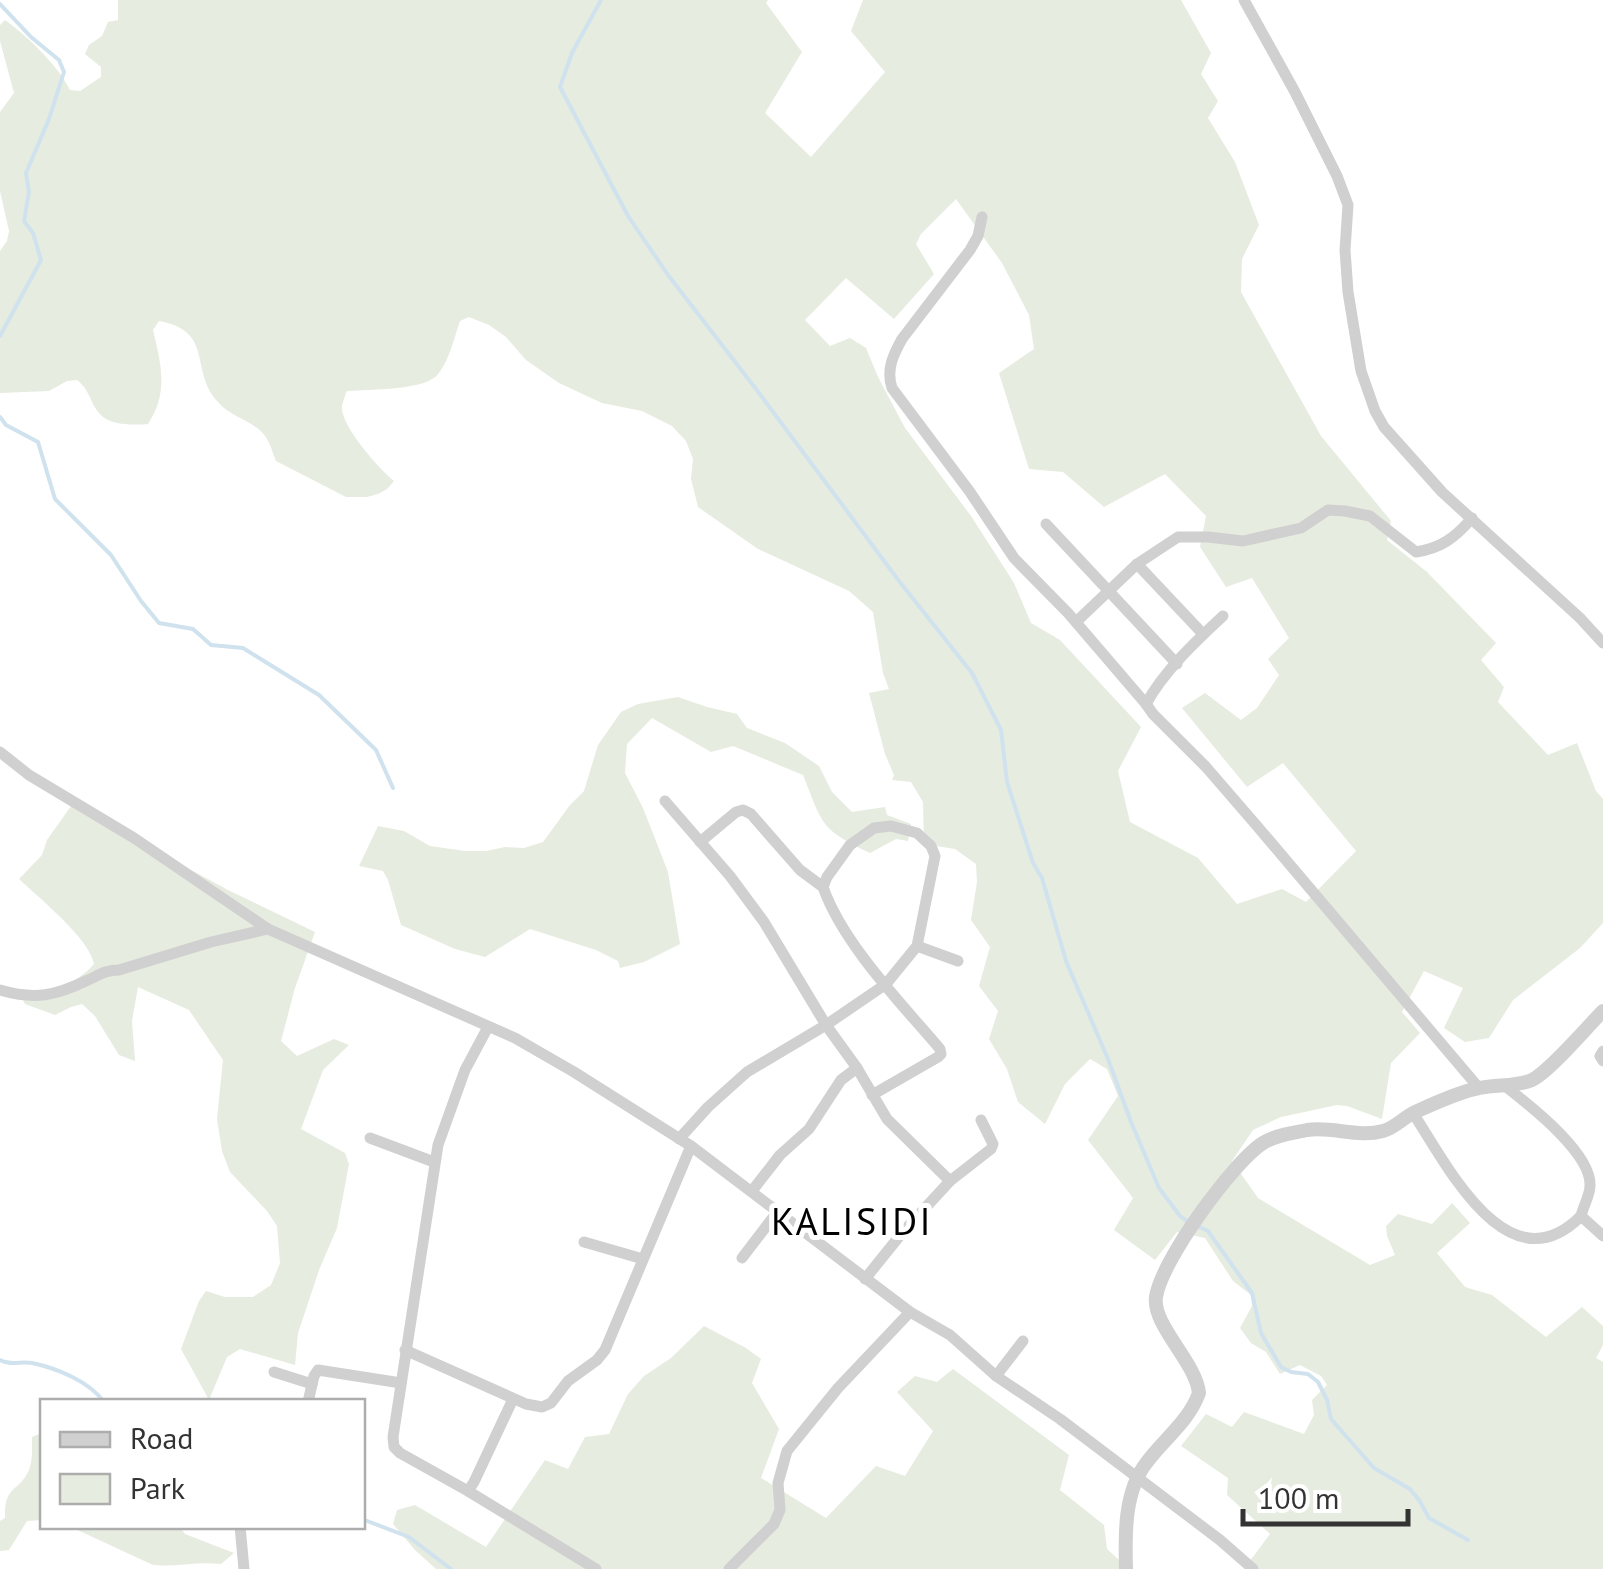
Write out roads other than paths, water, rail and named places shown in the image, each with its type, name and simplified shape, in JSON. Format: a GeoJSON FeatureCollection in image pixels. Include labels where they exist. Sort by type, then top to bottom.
{"type":"FeatureCollection","features":[{"type":"Feature","properties":{"kind":"street"},"geometry":{"type":"LineString","coordinates":[[1244,0],[1302,106],[1348,205],[1348,292],[1361,370],[1374,410],[1384,427],[1442,492],[1603,643]]}},
{"type":"Feature","properties":{"kind":"street"},"geometry":{"type":"LineString","coordinates":[[982,217],[970,250],[893,355],[888,377],[892,388],[1014,558],[1258,826],[1479,1088]]}},
{"type":"Feature","properties":{"kind":"street"},"geometry":{"type":"LineString","coordinates":[[1076,622],[1137,564],[1178,538],[1243,541],[1301,528],[1328,510],[1345,511],[1370,516],[1416,552],[1452,540],[1472,518]]}},
{"type":"Feature","properties":{"kind":"street"},"geometry":{"type":"LineString","coordinates":[[1046,524],[1176,664]]}},
{"type":"Feature","properties":{"kind":"street"},"geometry":{"type":"LineString","coordinates":[[1137,564],[1203,634]]}},
{"type":"Feature","properties":{"kind":"street"},"geometry":{"type":"LineString","coordinates":[[1146,704],[1176,664],[1224,616]]}},
{"type":"Feature","properties":{"kind":"street"},"geometry":{"type":"LineString","coordinates":[[0,752],[29,775],[134,838],[268,929],[515,1038],[691,1146],[865,1280],[950,1335],[996,1376],[1060,1419],[1253,1569]]}},
{"type":"Feature","properties":{"kind":"street"},"geometry":{"type":"LineString","coordinates":[[665,801],[764,922],[888,1119],[950,1181]]}},
{"type":"Feature","properties":{"kind":"street"},"geometry":{"type":"LineString","coordinates":[[700,842],[736,812],[748,812],[800,870],[823,887],[845,932],[940,1049],[938,1057],[872,1096]]}},
{"type":"Feature","properties":{"kind":"street"},"geometry":{"type":"LineString","coordinates":[[678,1140],[747,1072],[886,984],[916,946],[935,856],[926,839],[917,833],[891,826],[874,828],[850,845],[823,887]]}},
{"type":"Feature","properties":{"kind":"street"},"geometry":{"type":"LineString","coordinates":[[0,990],[42,997],[107,970],[268,929]]}},
{"type":"Feature","properties":{"kind":"street"},"geometry":{"type":"LineString","coordinates":[[916,946],[958,961]]}},
{"type":"Feature","properties":{"kind":"street"},"geometry":{"type":"LineString","coordinates":[[1126,1569],[1128,1508],[1137,1477],[1184,1421],[1199,1393],[1195,1375],[1161,1318],[1156,1304],[1160,1286],[1183,1237],[1233,1169],[1268,1140],[1328,1128],[1381,1132],[1412,1113],[1479,1088],[1530,1080],[1603,1011]]}},
{"type":"Feature","properties":{"kind":"street"},"geometry":{"type":"LineString","coordinates":[[488,1027],[452,1101],[434,1162],[393,1437],[396,1451],[596,1569]]}},
{"type":"Feature","properties":{"kind":"street"},"geometry":{"type":"LineString","coordinates":[[1603,1051],[1603,1061]]}},
{"type":"Feature","properties":{"kind":"street"},"geometry":{"type":"LineString","coordinates":[[752,1191],[780,1155],[809,1129],[841,1080],[857,1068]]}},
{"type":"Feature","properties":{"kind":"street"},"geometry":{"type":"LineString","coordinates":[[1412,1113],[1481,1211],[1514,1236],[1529,1240],[1549,1236],[1580,1216],[1590,1186],[1586,1167],[1546,1120],[1505,1086]]}},
{"type":"Feature","properties":{"kind":"street"},"geometry":{"type":"LineString","coordinates":[[865,1280],[950,1181],[992,1148],[981,1120]]}},
{"type":"Feature","properties":{"kind":"street"},"geometry":{"type":"LineString","coordinates":[[370,1138],[434,1162]]}},
{"type":"Feature","properties":{"kind":"street"},"geometry":{"type":"LineString","coordinates":[[405,1350],[513,1399],[546,1407],[576,1374],[602,1354],[691,1146]]}},
{"type":"Feature","properties":{"kind":"street"},"geometry":{"type":"LineString","coordinates":[[742,1258],[778,1211]]}},
{"type":"Feature","properties":{"kind":"street"},"geometry":{"type":"LineString","coordinates":[[1580,1216],[1603,1236]]}},
{"type":"Feature","properties":{"kind":"street"},"geometry":{"type":"LineString","coordinates":[[584,1242],[643,1259]]}},
{"type":"Feature","properties":{"kind":"street"},"geometry":{"type":"LineString","coordinates":[[729,1569],[774,1524],[780,1510],[778,1483],[787,1451],[838,1388],[910,1312]]}},
{"type":"Feature","properties":{"kind":"street"},"geometry":{"type":"LineString","coordinates":[[996,1376],[1022,1341]]}},
{"type":"Feature","properties":{"kind":"street"},"geometry":{"type":"LineString","coordinates":[[309,1399],[316,1372],[322,1370],[401,1382]]}},
{"type":"Feature","properties":{"kind":"street"},"geometry":{"type":"LineString","coordinates":[[274,1372],[312,1384]]}},
{"type":"Feature","properties":{"kind":"street"},"geometry":{"type":"LineString","coordinates":[[468,1491],[513,1399]]}},
{"type":"Feature","properties":{"kind":"street"},"geometry":{"type":"LineString","coordinates":[[239,1529],[244,1569]]}},
{"type":"Feature","properties":{"kind":"waterway"},"geometry":{"type":"LineString","coordinates":[[601,0],[572,53],[560,87],[628,216],[668,275],[972,673],[1001,730],[1007,782],[1033,863],[1042,878],[1066,961],[1159,1188],[1188,1222]]}},
{"type":"Feature","properties":{"kind":"waterway"},"geometry":{"type":"LineString","coordinates":[[0,4],[59,60],[64,72],[26,173],[29,192],[24,221],[33,233],[41,260],[0,336]]}},
{"type":"Feature","properties":{"kind":"waterway"},"geometry":{"type":"LineString","coordinates":[[0,417],[6,425],[38,442],[55,499],[111,555],[159,623],[193,629],[211,645],[243,648],[319,695],[376,750],[393,788]]}},
{"type":"Feature","properties":{"kind":"waterway"},"geometry":{"type":"LineString","coordinates":[[1197,1226],[1208,1231],[1252,1293],[1261,1333],[1281,1367],[1308,1374],[1318,1382],[1331,1419],[1374,1468],[1410,1489],[1429,1518],[1468,1540]]}},
{"type":"Feature","properties":{"kind":"waterway"},"geometry":{"type":"LineString","coordinates":[[0,1360],[32,1363],[61,1372],[102,1399]]}},
{"type":"Feature","properties":{"kind":"waterway"},"geometry":{"type":"LineString","coordinates":[[365,1520],[409,1537],[451,1569]]}},
{"type":"Feature","properties":{"kind":"district","name":"KALISIDI"},"geometry":{"type":"Point","coordinates":[852,1220]}}]}
